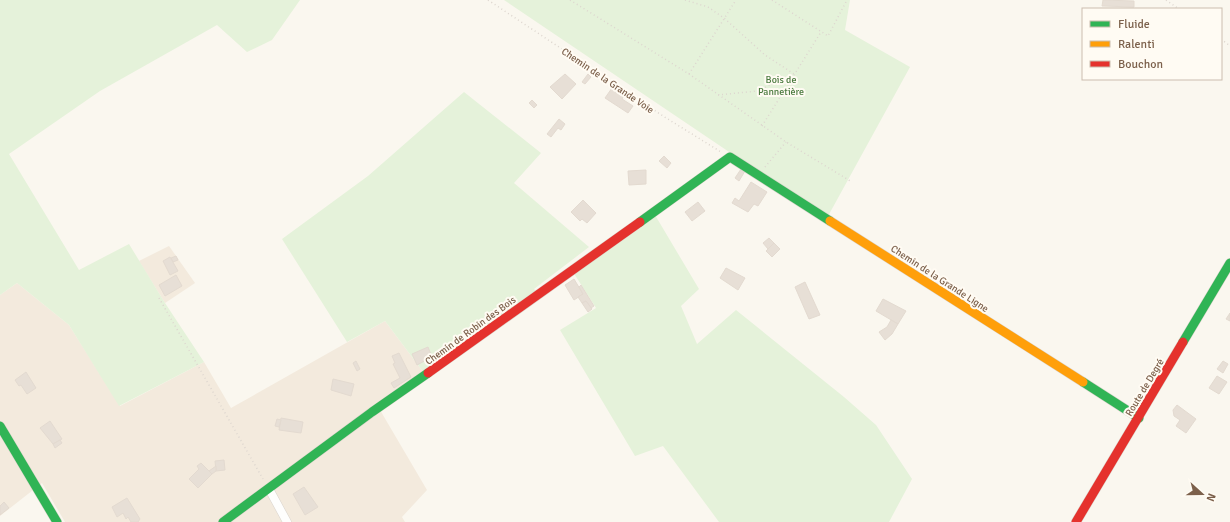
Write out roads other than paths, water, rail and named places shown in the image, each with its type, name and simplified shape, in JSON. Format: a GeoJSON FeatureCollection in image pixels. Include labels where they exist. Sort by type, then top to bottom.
{"type":"FeatureCollection","features":[{"type":"Feature","properties":{"kind":"street","name":"Chemin de la Grande Ligne"},"geometry":{"type":"LineString","coordinates":[[730,157],[1139,418]]}},
{"type":"Feature","properties":{"kind":"street","name":"Chemin de Robin des Bois"},"geometry":{"type":"LineString","coordinates":[[223,522],[372,412],[422,378],[730,157]]}},
{"type":"Feature","properties":{"kind":"street","name":"Route de Degré"},"geometry":{"type":"LineString","coordinates":[[1076,522],[1230,263]]}},
{"type":"Feature","properties":{"kind":"street"},"geometry":{"type":"LineString","coordinates":[[0,426],[57,522]]}},
{"type":"Feature","properties":{"kind":"street"},"geometry":{"type":"LineString","coordinates":[[269,489],[287,522]]}},
{"type":"Feature","properties":{"kind":"park label","name":"Bois de Pannetière"},"geometry":{"type":"Point","coordinates":[781,84]}}]}
